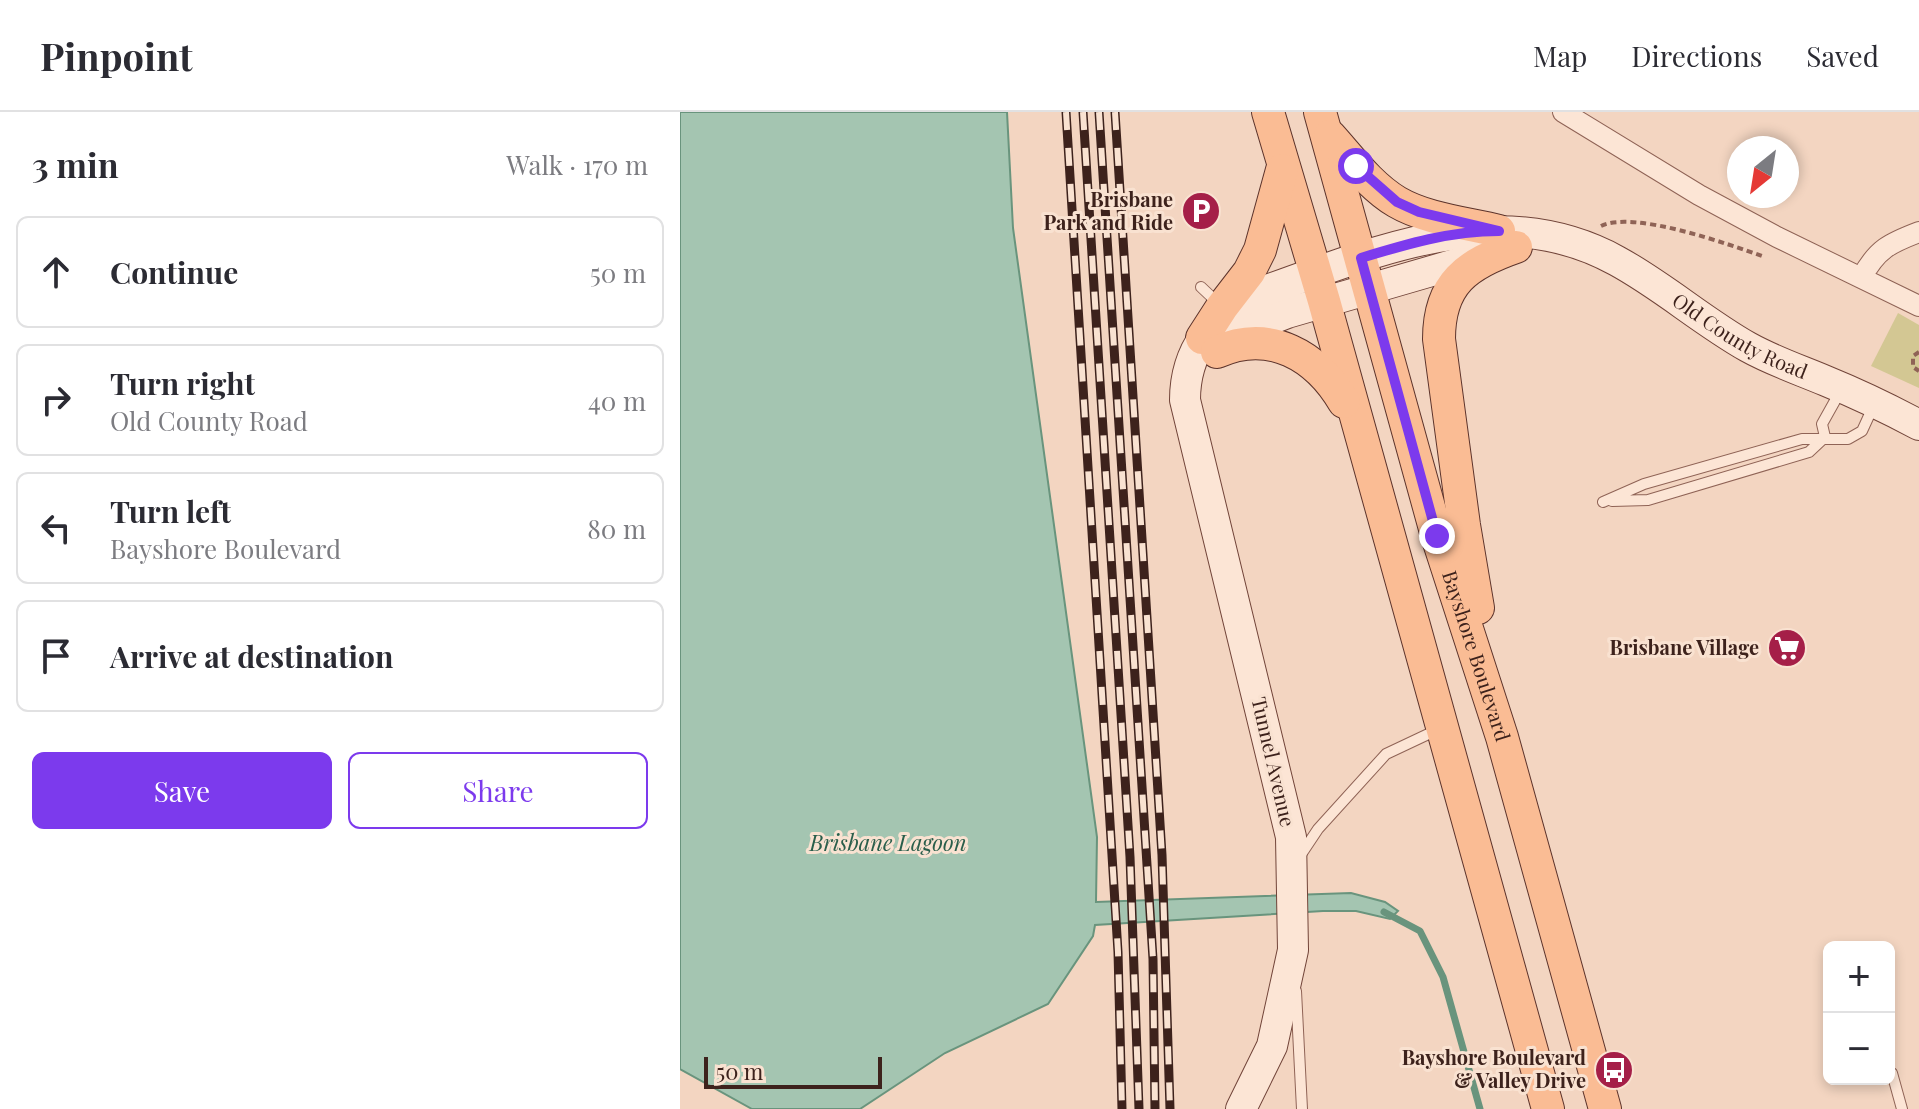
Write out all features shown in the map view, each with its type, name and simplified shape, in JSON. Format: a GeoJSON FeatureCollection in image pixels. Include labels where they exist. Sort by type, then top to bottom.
{"type":"FeatureCollection","features":[{"type":"Feature","properties":{"kind":"main road"},"geometry":{"type":"LineString","coordinates":[[1268,112],[1320,287],[1548,1109]]}},
{"type":"Feature","properties":{"kind":"main road"},"geometry":{"type":"LineString","coordinates":[[1322,121],[1378,187],[1397,202],[1419,212],[1507,239],[1455,281],[1444,298],[1439,317],[1439,339],[1464,525],[1502,737]]}},
{"type":"Feature","properties":{"kind":"main road","name":"Bayshore Boulevard"},"geometry":{"type":"LineString","coordinates":[[1322,121],[1437,536],[1502,737],[1605,1109]]}},
{"type":"Feature","properties":{"kind":"main road"},"geometry":{"type":"LineString","coordinates":[[1283,167],[1260,250],[1249,272],[1211,297],[1209,345],[1250,343],[1288,349],[1306,358],[1323,371],[1359,427]]}},
{"type":"Feature","properties":{"kind":"street"},"geometry":{"type":"LineString","coordinates":[[1563,112],[1712,202],[1919,306]]}},
{"type":"Feature","properties":{"kind":"street"},"geometry":{"type":"LineString","coordinates":[[1862,277],[1871,259],[1880,250],[1919,232]]}},
{"type":"Feature","properties":{"kind":"street"},"geometry":{"type":"LineString","coordinates":[[1320,287],[1507,239],[1579,244]]}},
{"type":"Feature","properties":{"kind":"street","name":"Old County Road"},"geometry":{"type":"LineString","coordinates":[[1579,244],[1637,273],[1751,349],[1875,402],[1919,425]]}},
{"type":"Feature","properties":{"kind":"street","name":"Tunnel Avenue"},"geometry":{"type":"LineString","coordinates":[[1241,1109],[1272,1046],[1293,950],[1291,837],[1190,413],[1190,400],[1205,366],[1209,345],[1231,337],[1320,287]]}},
{"type":"Feature","properties":{"kind":"lane"},"geometry":{"type":"LineString","coordinates":[[1825,437],[1822,424],[1842,388]]}},
{"type":"Feature","properties":{"kind":"lane"},"geometry":{"type":"LineString","coordinates":[[1825,437],[1809,452],[1648,500],[1603,502],[1644,484],[1802,439],[1825,437],[1848,439],[1862,431],[1875,402]]}},
{"type":"Feature","properties":{"kind":"lane"},"geometry":{"type":"LineString","coordinates":[[1302,1109],[1296,962],[1296,862],[1318,829],[1386,754],[1441,728]]}},
{"type":"Feature","properties":{"kind":"lane"},"geometry":{"type":"LineString","coordinates":[[1895,1084],[1902,1109]]}},
{"type":"Feature","properties":{"kind":"path"},"geometry":{"type":"LineString","coordinates":[[1579,244],[1607,223],[1635,222],[1701,234],[1765,257]]}},
{"type":"Feature","properties":{"kind":"path"},"geometry":{"type":"LineString","coordinates":[[1919,352],[1913,356],[1913,367],[1919,371]]}},
{"type":"Feature","properties":{"kind":"shaded area"},"geometry":{"type":"Polygon","coordinates":[[[1898,313],[1919,325],[1919,388],[1871,366],[1898,313]]]}},
{"type":"Feature","properties":{"kind":"water","name":"Brisbane Lagoon"},"geometry":{"type":"Polygon","coordinates":[[[680,112],[1007,112],[1013,228],[1097,837],[1096,902],[1351,893],[1385,902],[1398,911],[1390,919],[1356,911],[1323,911],[1095,925],[1093,936],[1048,1004],[945,1053],[860,1109],[752,1109],[680,1069],[680,112]]]}},
{"type":"Feature","properties":{"kind":"waterway"},"geometry":{"type":"LineString","coordinates":[[1384,912],[1420,931],[1443,977],[1480,1109]]}},
{"type":"Feature","properties":{"kind":"railway"},"geometry":{"type":"LineString","coordinates":[[1066,112],[1118,952],[1122,1109]]}},
{"type":"Feature","properties":{"kind":"railway"},"geometry":{"type":"LineString","coordinates":[[1083,112],[1130,857],[1139,1109]]}},
{"type":"Feature","properties":{"kind":"railway"},"geometry":{"type":"LineString","coordinates":[[1099,112],[1153,959],[1155,1109]]}},
{"type":"Feature","properties":{"kind":"railway"},"geometry":{"type":"LineString","coordinates":[[1115,112],[1162,855],[1170,1109]]}},
{"type":"Feature","properties":{"kind":"place","name":"Brisbane Park and Ride"},"geometry":{"type":"Point","coordinates":[1201,211]}},
{"type":"Feature","properties":{"kind":"place","name":"Brisbane Village"},"geometry":{"type":"Point","coordinates":[1787,648]}},
{"type":"Feature","properties":{"kind":"place","name":"Bayshore Boulevard & Valley Drive"},"geometry":{"type":"Point","coordinates":[1614,1070]}},
{"type":"Feature","properties":{"kind":"route"},"geometry":{"type":"LineString","coordinates":[[1356,166],[1397,202],[1419,212],[1499,231],[1467,231],[1433,236],[1361,258],[1437,536]]}}]}
